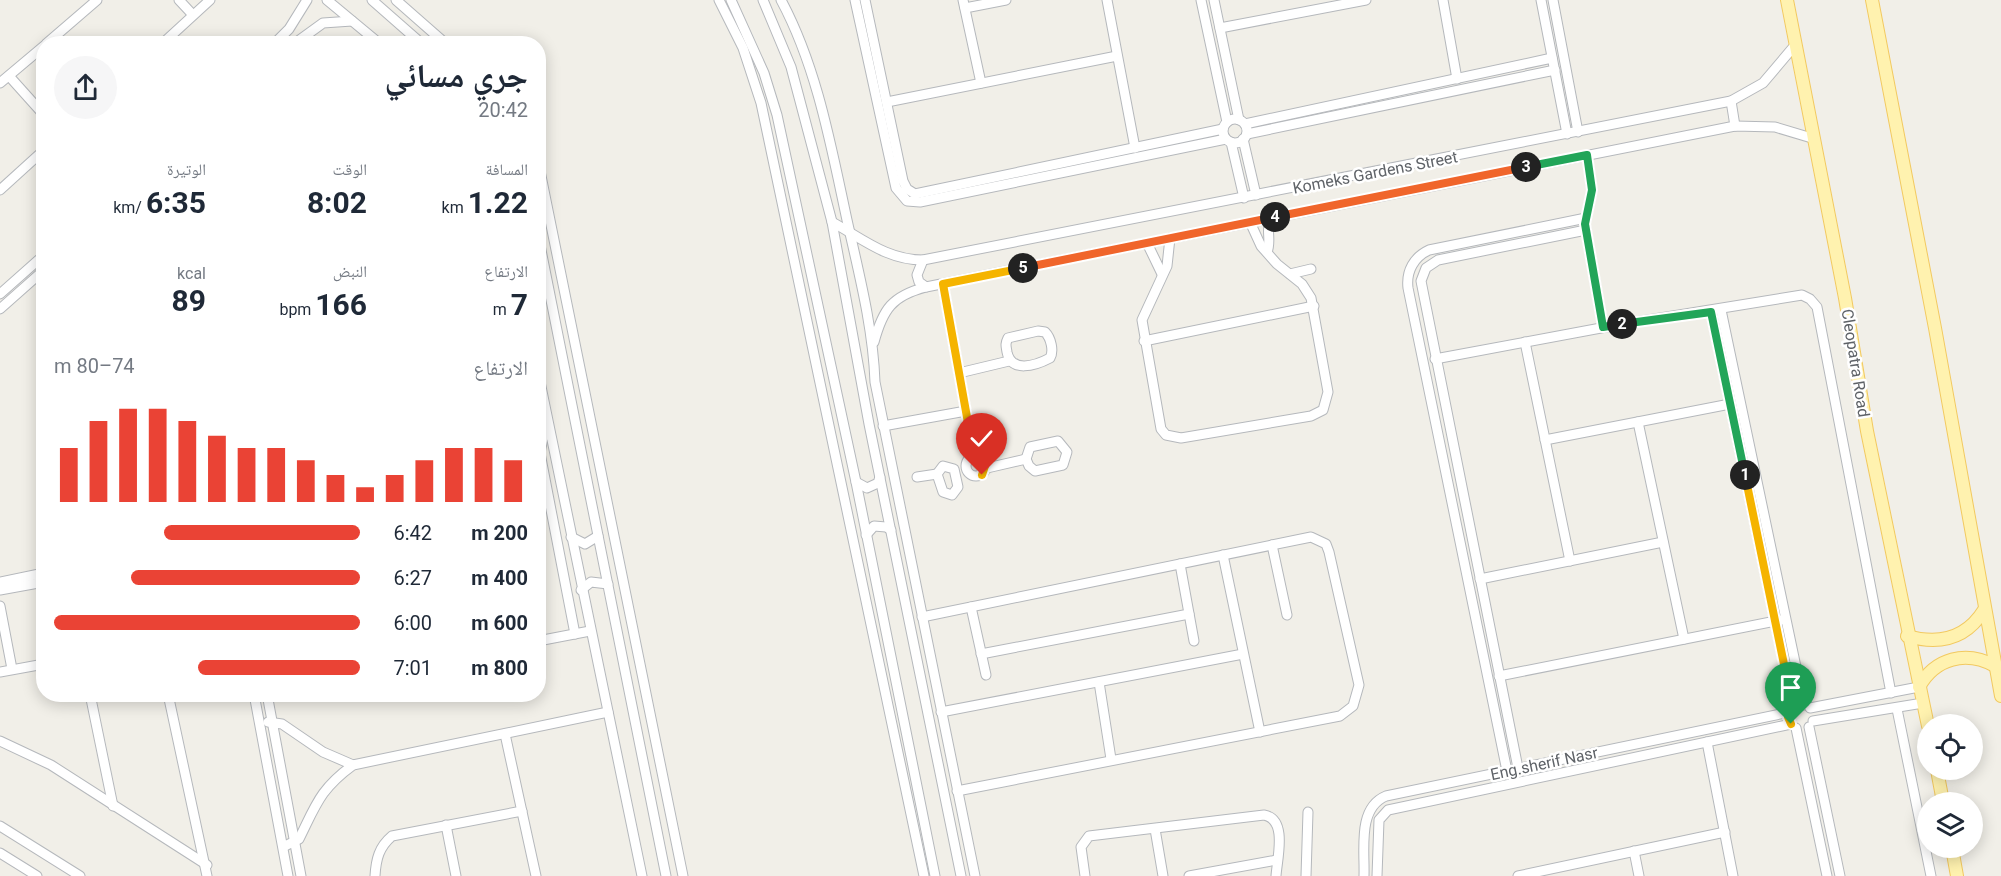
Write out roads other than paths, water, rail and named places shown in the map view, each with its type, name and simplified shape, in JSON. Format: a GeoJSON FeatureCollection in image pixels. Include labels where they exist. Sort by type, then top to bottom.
{"type":"FeatureCollection","features":[{"type":"Feature","properties":{"kind":"main road","name":"Cleopatra Road"},"geometry":{"type":"LineString","coordinates":[[1787,0],[1847,309],[1867,431],[1907,636],[1925,714]]}},
{"type":"Feature","properties":{"kind":"main road"},"geometry":{"type":"LineString","coordinates":[[1872,0],[1935,328],[2001,696]]}},
{"type":"Feature","properties":{"kind":"main road"},"geometry":{"type":"LineString","coordinates":[[1907,636],[1939,640],[1956,637],[1970,627],[1984,609]]}},
{"type":"Feature","properties":{"kind":"main road"},"geometry":{"type":"LineString","coordinates":[[1919,687],[1933,669],[1952,659],[1974,658],[1995,666]]}},
{"type":"Feature","properties":{"kind":"main road"},"geometry":{"type":"LineString","coordinates":[[1954,858],[1957,876]]}},
{"type":"Feature","properties":{"kind":"street"},"geometry":{"type":"LineString","coordinates":[[55,36],[97,0]]}},
{"type":"Feature","properties":{"kind":"street"},"geometry":{"type":"LineString","coordinates":[[179,0],[193,15]]}},
{"type":"Feature","properties":{"kind":"street"},"geometry":{"type":"LineString","coordinates":[[171,36],[210,0]]}},
{"type":"Feature","properties":{"kind":"street"},"geometry":{"type":"LineString","coordinates":[[282,36],[307,0]]}},
{"type":"Feature","properties":{"kind":"street"},"geometry":{"type":"LineString","coordinates":[[327,0],[370,36]]}},
{"type":"Feature","properties":{"kind":"street"},"geometry":{"type":"LineString","coordinates":[[372,0],[413,36]]}},
{"type":"Feature","properties":{"kind":"street"},"geometry":{"type":"LineString","coordinates":[[396,0],[438,36]]}},
{"type":"Feature","properties":{"kind":"street"},"geometry":{"type":"LineString","coordinates":[[718,0],[743,48],[761,103],[924,876]]}},
{"type":"Feature","properties":{"kind":"street"},"geometry":{"type":"LineString","coordinates":[[731,0],[765,73],[804,234],[935,876]]}},
{"type":"Feature","properties":{"kind":"street"},"geometry":{"type":"LineString","coordinates":[[763,0],[791,66],[832,222],[880,477],[961,876]]}},
{"type":"Feature","properties":{"kind":"street"},"geometry":{"type":"LineString","coordinates":[[781,0],[804,54],[828,130],[874,342],[875,382],[883,426],[975,876]]}},
{"type":"Feature","properties":{"kind":"street"},"geometry":{"type":"LineString","coordinates":[[855,0],[896,188],[907,201],[920,202],[1552,58]]}},
{"type":"Feature","properties":{"kind":"street"},"geometry":{"type":"LineString","coordinates":[[865,0],[903,181],[907,189],[915,194],[1135,148],[1227,133],[1555,70]]}},
{"type":"Feature","properties":{"kind":"street"},"geometry":{"type":"LineString","coordinates":[[981,83],[964,4],[1006,0]]}},
{"type":"Feature","properties":{"kind":"street"},"geometry":{"type":"LineString","coordinates":[[1107,0],[1135,148]]}},
{"type":"Feature","properties":{"kind":"street"},"geometry":{"type":"LineString","coordinates":[[1201,0],[1227,133],[1244,198]]}},
{"type":"Feature","properties":{"kind":"street"},"geometry":{"type":"LineString","coordinates":[[1214,0],[1244,129],[1256,195]]}},
{"type":"Feature","properties":{"kind":"street"},"geometry":{"type":"LineString","coordinates":[[1309,0],[1311,11]]}},
{"type":"Feature","properties":{"kind":"street"},"geometry":{"type":"LineString","coordinates":[[1220,28],[1366,0]]}},
{"type":"Feature","properties":{"kind":"street"},"geometry":{"type":"LineString","coordinates":[[1443,0],[1457,79]]}},
{"type":"Feature","properties":{"kind":"street"},"geometry":{"type":"LineString","coordinates":[[1541,0],[1567,134]]}},
{"type":"Feature","properties":{"kind":"street"},"geometry":{"type":"LineString","coordinates":[[1553,0],[1578,132]]}},
{"type":"Feature","properties":{"kind":"street"},"geometry":{"type":"LineString","coordinates":[[304,36],[323,23],[352,21]]}},
{"type":"Feature","properties":{"kind":"street"},"geometry":{"type":"LineString","coordinates":[[423,36],[428,27]]}},
{"type":"Feature","properties":{"kind":"street"},"geometry":{"type":"LineString","coordinates":[[289,29],[294,36]]}},
{"type":"Feature","properties":{"kind":"street","name":"Komeks Gardens Street"},"geometry":{"type":"LineString","coordinates":[[832,222],[883,252],[903,260],[922,260],[1731,101],[1763,83],[1796,44]]}},
{"type":"Feature","properties":{"kind":"street"},"geometry":{"type":"LineString","coordinates":[[0,83],[36,53]]}},
{"type":"Feature","properties":{"kind":"street"},"geometry":{"type":"LineString","coordinates":[[887,102],[1117,56]]}},
{"type":"Feature","properties":{"kind":"street"},"geometry":{"type":"LineString","coordinates":[[9,76],[36,106]]}},
{"type":"Feature","properties":{"kind":"street"},"geometry":{"type":"LineString","coordinates":[[1731,101],[1735,126]]}},
{"type":"Feature","properties":{"kind":"street","name":"Komeks Gardens Street"},"geometry":{"type":"LineString","coordinates":[[874,342],[884,315],[896,298],[926,287],[1735,126],[1775,127],[1815,139]]}},
{"type":"Feature","properties":{"kind":"street"},"geometry":{"type":"LineString","coordinates":[[810,134],[828,130]]}},
{"type":"Feature","properties":{"kind":"street"},"geometry":{"type":"LineString","coordinates":[[1587,155],[1592,190],[1586,230],[1603,327]]}},
{"type":"Feature","properties":{"kind":"street"},"geometry":{"type":"LineString","coordinates":[[0,190],[36,157]]}},
{"type":"Feature","properties":{"kind":"street"},"geometry":{"type":"LineString","coordinates":[[546,200],[682,876]]}},
{"type":"Feature","properties":{"kind":"street"},"geometry":{"type":"LineString","coordinates":[[1267,252],[1269,244],[1267,228],[1271,218]]}},
{"type":"Feature","properties":{"kind":"street"},"geometry":{"type":"LineString","coordinates":[[1507,771],[1408,288],[1408,276],[1415,260],[1429,250],[1586,218]]}},
{"type":"Feature","properties":{"kind":"street"},"geometry":{"type":"LineString","coordinates":[[1170,238],[1167,266],[1156,292],[1143,313],[1144,341],[1158,424],[1166,435],[1181,438],[1311,416],[1323,410],[1328,392],[1314,306],[1302,284],[1277,264],[1267,252],[1250,222]]}},
{"type":"Feature","properties":{"kind":"street"},"geometry":{"type":"LineString","coordinates":[[1518,768],[1420,288],[1423,274],[1432,263],[1586,230]]}},
{"type":"Feature","properties":{"kind":"street"},"geometry":{"type":"LineString","coordinates":[[789,236],[804,234]]}},
{"type":"Feature","properties":{"kind":"street"},"geometry":{"type":"LineString","coordinates":[[1147,243],[1162,274]]}},
{"type":"Feature","properties":{"kind":"street"},"geometry":{"type":"LineString","coordinates":[[922,260],[917,275],[919,282],[926,287]]}},
{"type":"Feature","properties":{"kind":"street"},"geometry":{"type":"LineString","coordinates":[[0,294],[36,262]]}},
{"type":"Feature","properties":{"kind":"street"},"geometry":{"type":"LineString","coordinates":[[1290,274],[1311,269]]}},
{"type":"Feature","properties":{"kind":"street"},"geometry":{"type":"LineString","coordinates":[[546,275],[666,876]]}},
{"type":"Feature","properties":{"kind":"street"},"geometry":{"type":"LineString","coordinates":[[0,309],[36,277]]}},
{"type":"Feature","properties":{"kind":"street"},"geometry":{"type":"LineString","coordinates":[[943,284],[974,456]]}},
{"type":"Feature","properties":{"kind":"street"},"geometry":{"type":"LineString","coordinates":[[1435,359],[1603,327],[1711,312],[1802,295],[1810,299],[1817,307],[1891,693]]}},
{"type":"Feature","properties":{"kind":"street"},"geometry":{"type":"LineString","coordinates":[[1144,341],[1314,306]]}},
{"type":"Feature","properties":{"kind":"street"},"geometry":{"type":"LineString","coordinates":[[1721,310],[1786,619],[1811,724],[1839,876]]}},
{"type":"Feature","properties":{"kind":"street"},"geometry":{"type":"LineString","coordinates":[[1711,312],[1775,621],[1793,726],[1827,876]]}},
{"type":"Feature","properties":{"kind":"street"},"geometry":{"type":"LineString","coordinates":[[959,372],[1009,361],[1019,366],[1048,360],[1052,353],[1047,334],[1038,331],[1008,338],[1006,344],[1009,361]]}},
{"type":"Feature","properties":{"kind":"street"},"geometry":{"type":"LineString","coordinates":[[1525,342],[1570,561]]}},
{"type":"Feature","properties":{"kind":"street"},"geometry":{"type":"LineString","coordinates":[[863,385],[875,382]]}},
{"type":"Feature","properties":{"kind":"street"},"geometry":{"type":"LineString","coordinates":[[1727,393],[1738,391]]}},
{"type":"Feature","properties":{"kind":"street"},"geometry":{"type":"LineString","coordinates":[[1545,441],[1730,405]]}},
{"type":"Feature","properties":{"kind":"street"},"geometry":{"type":"LineString","coordinates":[[883,426],[966,411]]}},
{"type":"Feature","properties":{"kind":"street"},"geometry":{"type":"LineString","coordinates":[[546,414],[642,876]]}},
{"type":"Feature","properties":{"kind":"street"},"geometry":{"type":"LineString","coordinates":[[1638,423],[1684,639]]}},
{"type":"Feature","properties":{"kind":"street"},"geometry":{"type":"LineString","coordinates":[[546,434],[549,430]]}},
{"type":"Feature","properties":{"kind":"street"},"geometry":{"type":"LineString","coordinates":[[1058,441],[1067,452],[1063,465],[1035,471],[1026,459],[1030,447],[1058,441]]}},
{"type":"Feature","properties":{"kind":"street"},"geometry":{"type":"LineString","coordinates":[[581,452],[597,449]]}},
{"type":"Feature","properties":{"kind":"street"},"geometry":{"type":"LineString","coordinates":[[974,456],[983,459],[987,468]]}},
{"type":"Feature","properties":{"kind":"street"},"geometry":{"type":"LineString","coordinates":[[969,474],[966,465],[974,456]]}},
{"type":"Feature","properties":{"kind":"street"},"geometry":{"type":"LineString","coordinates":[[956,477],[969,474],[982,475],[987,468],[1026,459]]}},
{"type":"Feature","properties":{"kind":"street"},"geometry":{"type":"LineString","coordinates":[[949,466],[954,469],[956,492],[947,495],[943,492],[937,474],[938,469],[949,466]]}},
{"type":"Feature","properties":{"kind":"street"},"geometry":{"type":"LineString","coordinates":[[917,477],[937,474]]}},
{"type":"Feature","properties":{"kind":"street"},"geometry":{"type":"LineString","coordinates":[[856,482],[867,488],[878,483],[880,477]]}},
{"type":"Feature","properties":{"kind":"street"},"geometry":{"type":"LineString","coordinates":[[546,484],[575,634]]}},
{"type":"Feature","properties":{"kind":"street"},"geometry":{"type":"LineString","coordinates":[[866,534],[874,526],[886,526],[891,530]]}},
{"type":"Feature","properties":{"kind":"street"},"geometry":{"type":"LineString","coordinates":[[571,537],[585,544],[598,536]]}},
{"type":"Feature","properties":{"kind":"street"},"geometry":{"type":"LineString","coordinates":[[922,617],[1311,537],[1326,544],[1359,690],[1353,706],[1340,716],[1111,759],[957,791]]}},
{"type":"Feature","properties":{"kind":"street"},"geometry":{"type":"LineString","coordinates":[[1480,579],[1663,542]]}},
{"type":"Feature","properties":{"kind":"street"},"geometry":{"type":"LineString","coordinates":[[1272,545],[1287,615]]}},
{"type":"Feature","properties":{"kind":"street"},"geometry":{"type":"LineString","coordinates":[[1223,555],[1260,732]]}},
{"type":"Feature","properties":{"kind":"street"},"geometry":{"type":"LineString","coordinates":[[1180,564],[1194,641]]}},
{"type":"Feature","properties":{"kind":"street"},"geometry":{"type":"LineString","coordinates":[[0,582],[36,575]]}},
{"type":"Feature","properties":{"kind":"street"},"geometry":{"type":"LineString","coordinates":[[581,590],[591,582],[608,584]]}},
{"type":"Feature","properties":{"kind":"street"},"geometry":{"type":"LineString","coordinates":[[0,590],[36,583]]}},
{"type":"Feature","properties":{"kind":"street"},"geometry":{"type":"LineString","coordinates":[[0,606],[12,669]]}},
{"type":"Feature","properties":{"kind":"street"},"geometry":{"type":"LineString","coordinates":[[971,607],[986,675]]}},
{"type":"Feature","properties":{"kind":"street"},"geometry":{"type":"LineString","coordinates":[[981,654],[1189,614]]}},
{"type":"Feature","properties":{"kind":"street"},"geometry":{"type":"LineString","coordinates":[[1499,676],[1786,619]]}},
{"type":"Feature","properties":{"kind":"street"},"geometry":{"type":"LineString","coordinates":[[546,639],[590,632]]}},
{"type":"Feature","properties":{"kind":"street"},"geometry":{"type":"LineString","coordinates":[[941,712],[1243,654]]}},
{"type":"Feature","properties":{"kind":"street"},"geometry":{"type":"LineString","coordinates":[[0,672],[36,665]]}},
{"type":"Feature","properties":{"kind":"street"},"geometry":{"type":"LineString","coordinates":[[1099,682],[1111,759]]}},
{"type":"Feature","properties":{"kind":"street","name":"Eng.sherif Nasr"},"geometry":{"type":"LineString","coordinates":[[1364,876],[1366,819],[1369,810],[1378,800],[1386,796],[1791,710],[1865,699],[1919,687]]}},
{"type":"Feature","properties":{"kind":"street"},"geometry":{"type":"LineString","coordinates":[[1865,699],[1868,712]]}},
{"type":"Feature","properties":{"kind":"street"},"geometry":{"type":"LineString","coordinates":[[92,702],[113,806]]}},
{"type":"Feature","properties":{"kind":"street"},"geometry":{"type":"LineString","coordinates":[[170,702],[207,865],[207,876]]}},
{"type":"Feature","properties":{"kind":"street"},"geometry":{"type":"LineString","coordinates":[[256,702],[285,846],[288,876]]}},
{"type":"Feature","properties":{"kind":"street"},"geometry":{"type":"LineString","coordinates":[[269,702],[301,876]]}},
{"type":"Feature","properties":{"kind":"street"},"geometry":{"type":"LineString","coordinates":[[1377,876],[1379,820],[1388,810],[1707,742],[1923,703]]}},
{"type":"Feature","properties":{"kind":"street"},"geometry":{"type":"LineString","coordinates":[[1897,709],[1931,876]]}},
{"type":"Feature","properties":{"kind":"street"},"geometry":{"type":"LineString","coordinates":[[285,846],[296,842],[322,794],[353,765],[608,712]]}},
{"type":"Feature","properties":{"kind":"street"},"geometry":{"type":"LineString","coordinates":[[260,725],[273,722],[286,727],[323,752],[353,765]]}},
{"type":"Feature","properties":{"kind":"street"},"geometry":{"type":"LineString","coordinates":[[505,734],[536,876]]}},
{"type":"Feature","properties":{"kind":"street"},"geometry":{"type":"LineString","coordinates":[[0,741],[51,765],[207,865]]}},
{"type":"Feature","properties":{"kind":"street"},"geometry":{"type":"LineString","coordinates":[[1707,742],[1733,876]]}},
{"type":"Feature","properties":{"kind":"street"},"geometry":{"type":"LineString","coordinates":[[1614,748],[1617,762]]}},
{"type":"Feature","properties":{"kind":"street"},"geometry":{"type":"LineString","coordinates":[[643,753],[658,750]]}},
{"type":"Feature","properties":{"kind":"street"},"geometry":{"type":"LineString","coordinates":[[375,876],[378,855],[383,844],[392,836],[522,811]]}},
{"type":"Feature","properties":{"kind":"street"},"geometry":{"type":"LineString","coordinates":[[1306,876],[1308,812]]}},
{"type":"Feature","properties":{"kind":"street"},"geometry":{"type":"LineString","coordinates":[[1085,876],[1081,847],[1086,838],[1268,816],[1274,819],[1279,827],[1276,876]]}},
{"type":"Feature","properties":{"kind":"street"},"geometry":{"type":"LineString","coordinates":[[446,825],[456,876]]}},
{"type":"Feature","properties":{"kind":"street"},"geometry":{"type":"LineString","coordinates":[[0,826],[75,875]]}},
{"type":"Feature","properties":{"kind":"street"},"geometry":{"type":"LineString","coordinates":[[1155,829],[1163,876]]}},
{"type":"Feature","properties":{"kind":"street"},"geometry":{"type":"LineString","coordinates":[[1525,875],[1543,873],[1725,832]]}},
{"type":"Feature","properties":{"kind":"street"},"geometry":{"type":"LineString","coordinates":[[1634,851],[1639,876]]}},
{"type":"Feature","properties":{"kind":"street"},"geometry":{"type":"LineString","coordinates":[[0,853],[37,876]]}},
{"type":"Feature","properties":{"kind":"street"},"geometry":{"type":"LineString","coordinates":[[1822,856],[1835,854]]}},
{"type":"Feature","properties":{"kind":"street"},"geometry":{"type":"LineString","coordinates":[[1189,876],[1276,860]]}}]}
